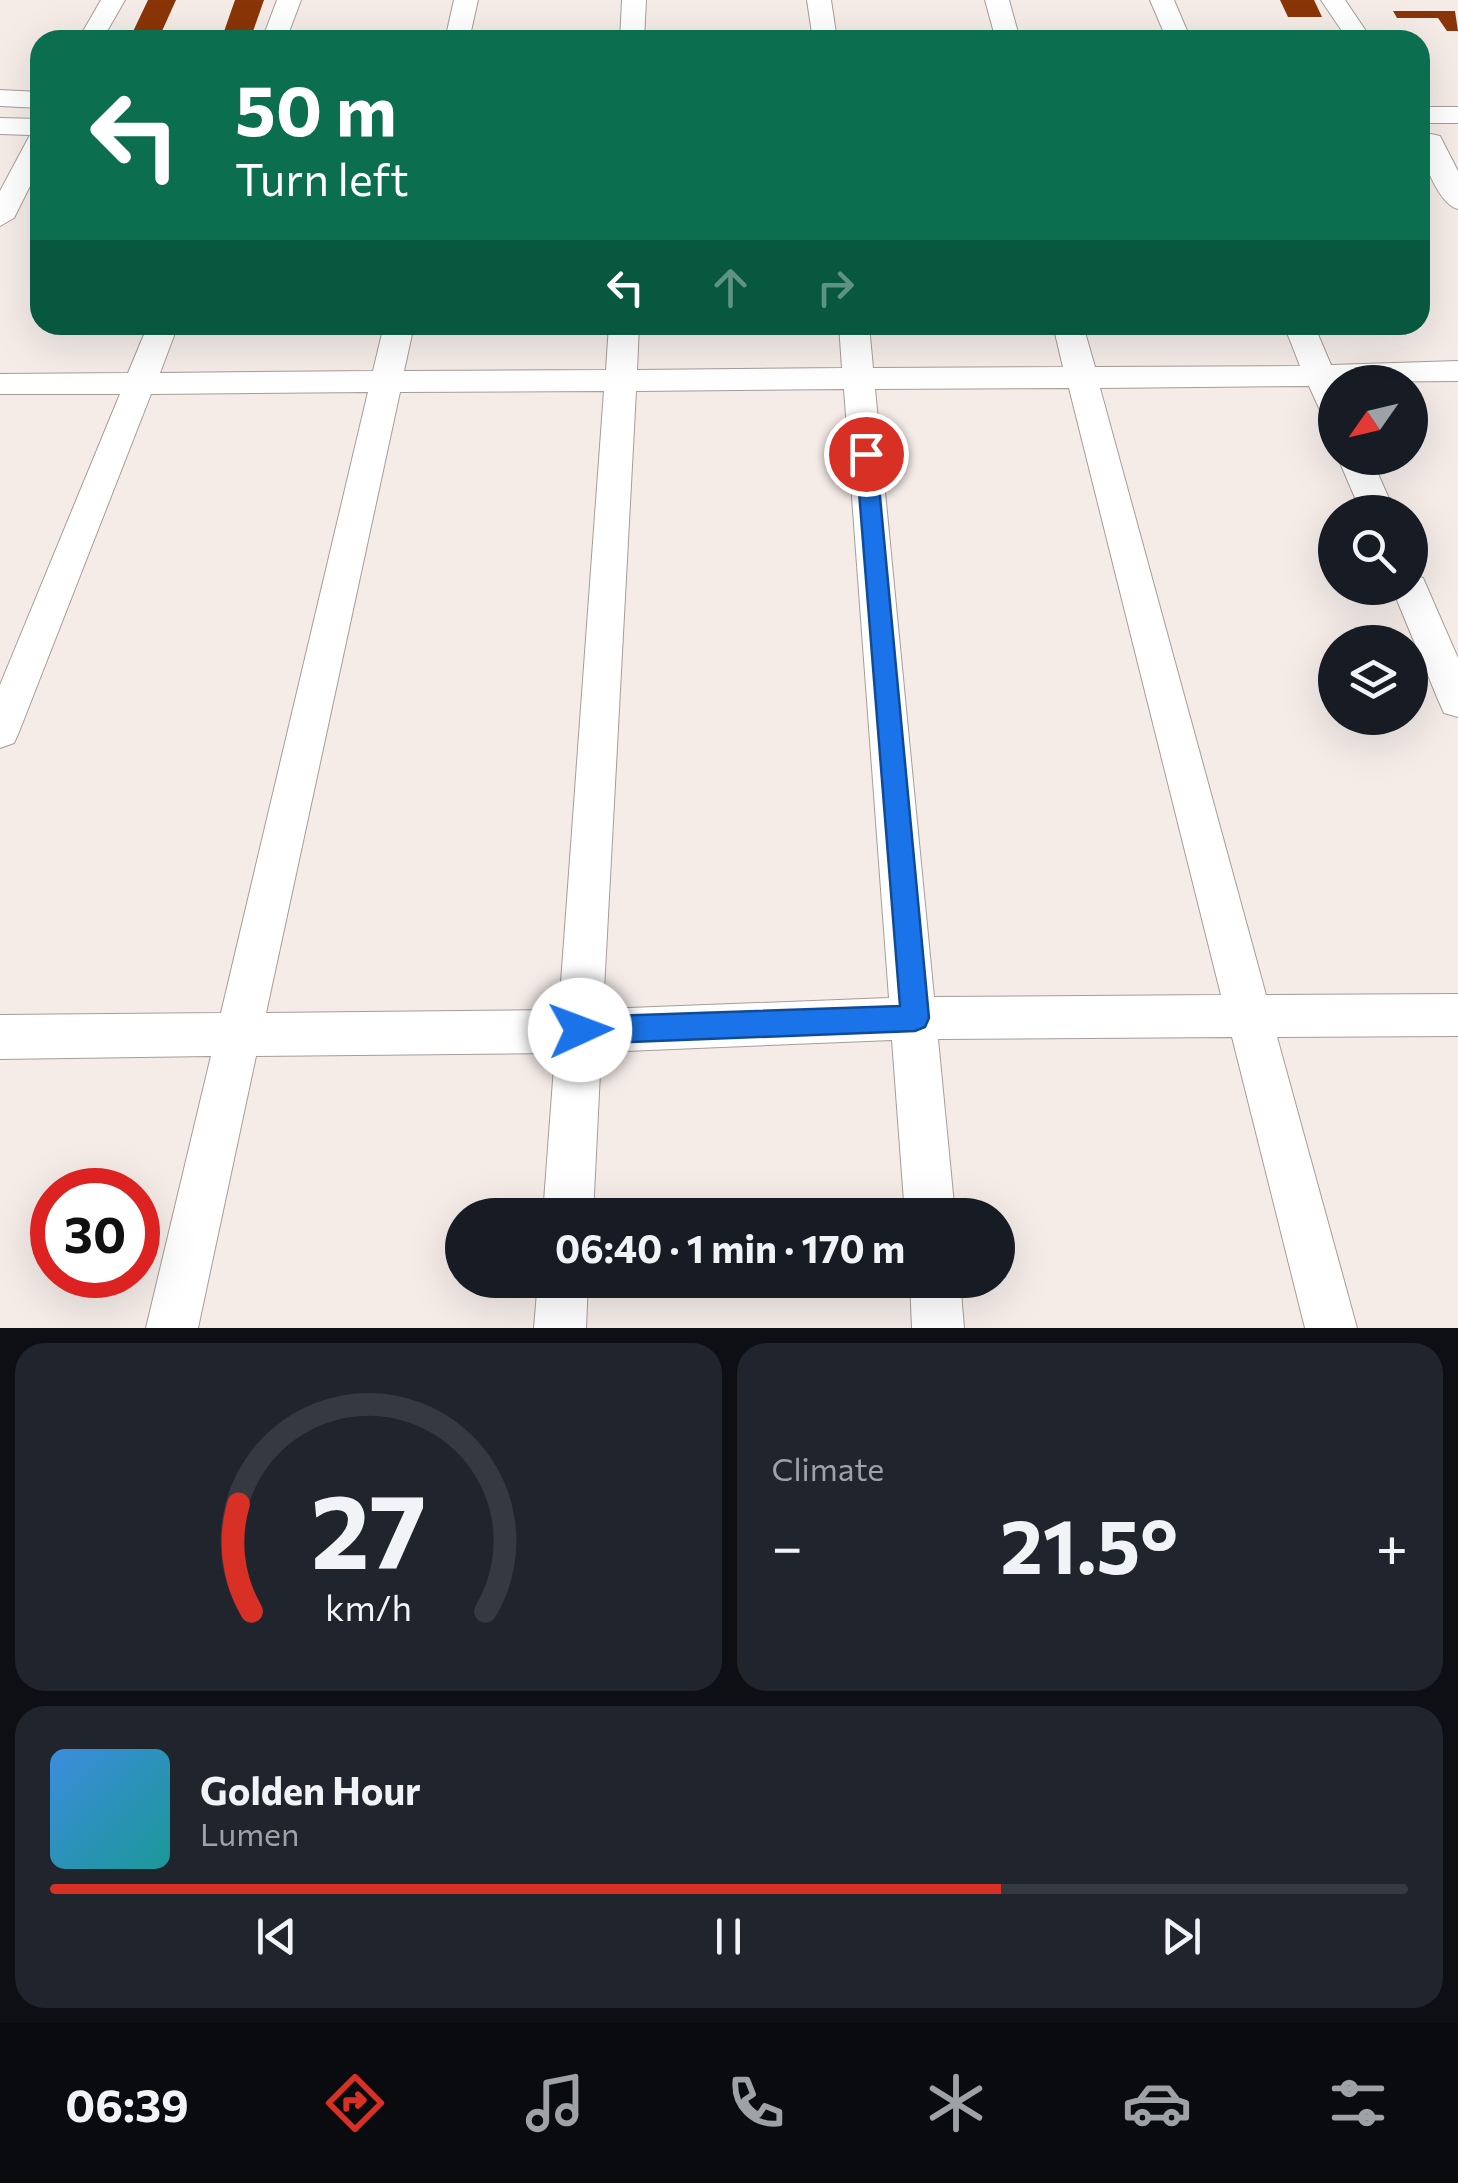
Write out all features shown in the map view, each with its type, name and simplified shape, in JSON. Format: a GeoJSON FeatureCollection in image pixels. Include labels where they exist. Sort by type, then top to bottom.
{"type":"FeatureCollection","features":[{"type":"Feature","properties":{"kind":"street"},"geometry":{"type":"LineString","coordinates":[[96,30],[113,0]]}},
{"type":"Feature","properties":{"kind":"street"},"geometry":{"type":"LineString","coordinates":[[278,30],[289,0]]}},
{"type":"Feature","properties":{"kind":"street"},"geometry":{"type":"LineString","coordinates":[[458,30],[466,0]]}},
{"type":"Feature","properties":{"kind":"street"},"geometry":{"type":"LineString","coordinates":[[632,30],[634,0]]}},
{"type":"Feature","properties":{"kind":"street"},"geometry":{"type":"LineString","coordinates":[[820,0],[824,30]]}},
{"type":"Feature","properties":{"kind":"street"},"geometry":{"type":"LineString","coordinates":[[997,0],[1005,30]]}},
{"type":"Feature","properties":{"kind":"street"},"geometry":{"type":"LineString","coordinates":[[1162,0],[1175,30]]}},
{"type":"Feature","properties":{"kind":"street"},"geometry":{"type":"LineString","coordinates":[[1333,0],[1353,30]]}},
{"type":"Feature","properties":{"kind":"street"},"geometry":{"type":"LineString","coordinates":[[0,98],[30,100]]}},
{"type":"Feature","properties":{"kind":"street"},"geometry":{"type":"LineString","coordinates":[[1430,115],[1458,115]]}},
{"type":"Feature","properties":{"kind":"street"},"geometry":{"type":"LineString","coordinates":[[0,126],[30,127]]}},
{"type":"Feature","properties":{"kind":"street"},"geometry":{"type":"LineString","coordinates":[[1436,142],[1458,201]]}},
{"type":"Feature","properties":{"kind":"street"},"geometry":{"type":"LineString","coordinates":[[0,218],[30,159]]}},
{"type":"Feature","properties":{"kind":"street"},"geometry":{"type":"LineString","coordinates":[[0,732],[160,335]]}},
{"type":"Feature","properties":{"kind":"street"},"geometry":{"type":"LineString","coordinates":[[172,1328],[398,335]]}},
{"type":"Feature","properties":{"kind":"street"},"geometry":{"type":"LineString","coordinates":[[569,1198],[624,335]]}},
{"type":"Feature","properties":{"kind":"street"},"geometry":{"type":"LineString","coordinates":[[855,335],[929,1198]]}},
{"type":"Feature","properties":{"kind":"street"},"geometry":{"type":"LineString","coordinates":[[1071,335],[1252,1016],[1330,1328]]}},
{"type":"Feature","properties":{"kind":"street"},"geometry":{"type":"LineString","coordinates":[[1303,335],[1318,371]]}},
{"type":"Feature","properties":{"kind":"street"},"geometry":{"type":"LineString","coordinates":[[1428,372],[1458,371]]}},
{"type":"Feature","properties":{"kind":"street"},"geometry":{"type":"LineString","coordinates":[[0,384],[859,380],[1081,374],[1318,376]]}},
{"type":"Feature","properties":{"kind":"street"},"geometry":{"type":"LineString","coordinates":[[1417,605],[1458,702]]}},
{"type":"Feature","properties":{"kind":"street"},"geometry":{"type":"LineString","coordinates":[[0,1037],[580,1030],[915,1018],[1458,1015]]}},
{"type":"Feature","properties":{"kind":"street"},"geometry":{"type":"LineString","coordinates":[[560,1328],[562,1298]]}},
{"type":"Feature","properties":{"kind":"street"},"geometry":{"type":"LineString","coordinates":[[936,1298],[938,1328]]}},
{"type":"Feature","properties":{"kind":"building"},"geometry":{"type":"Polygon","coordinates":[[[148,0],[176,0],[162,30],[134,30],[148,0]]]}},
{"type":"Feature","properties":{"kind":"building"},"geometry":{"type":"Polygon","coordinates":[[[235,0],[264,0],[254,30],[224,30],[235,0]]]}},
{"type":"Feature","properties":{"kind":"building"},"geometry":{"type":"Polygon","coordinates":[[[1280,0],[1314,0],[1322,17],[1288,17],[1280,0]]]}},
{"type":"Feature","properties":{"kind":"building"},"geometry":{"type":"Polygon","coordinates":[[[1393,11],[1455,11],[1458,31],[1447,31],[1438,18],[1397,18],[1393,11]]]}},
{"type":"Feature","properties":{"kind":"route"},"geometry":{"type":"LineString","coordinates":[[580,1030],[915,1018],[866,454]]}}]}
